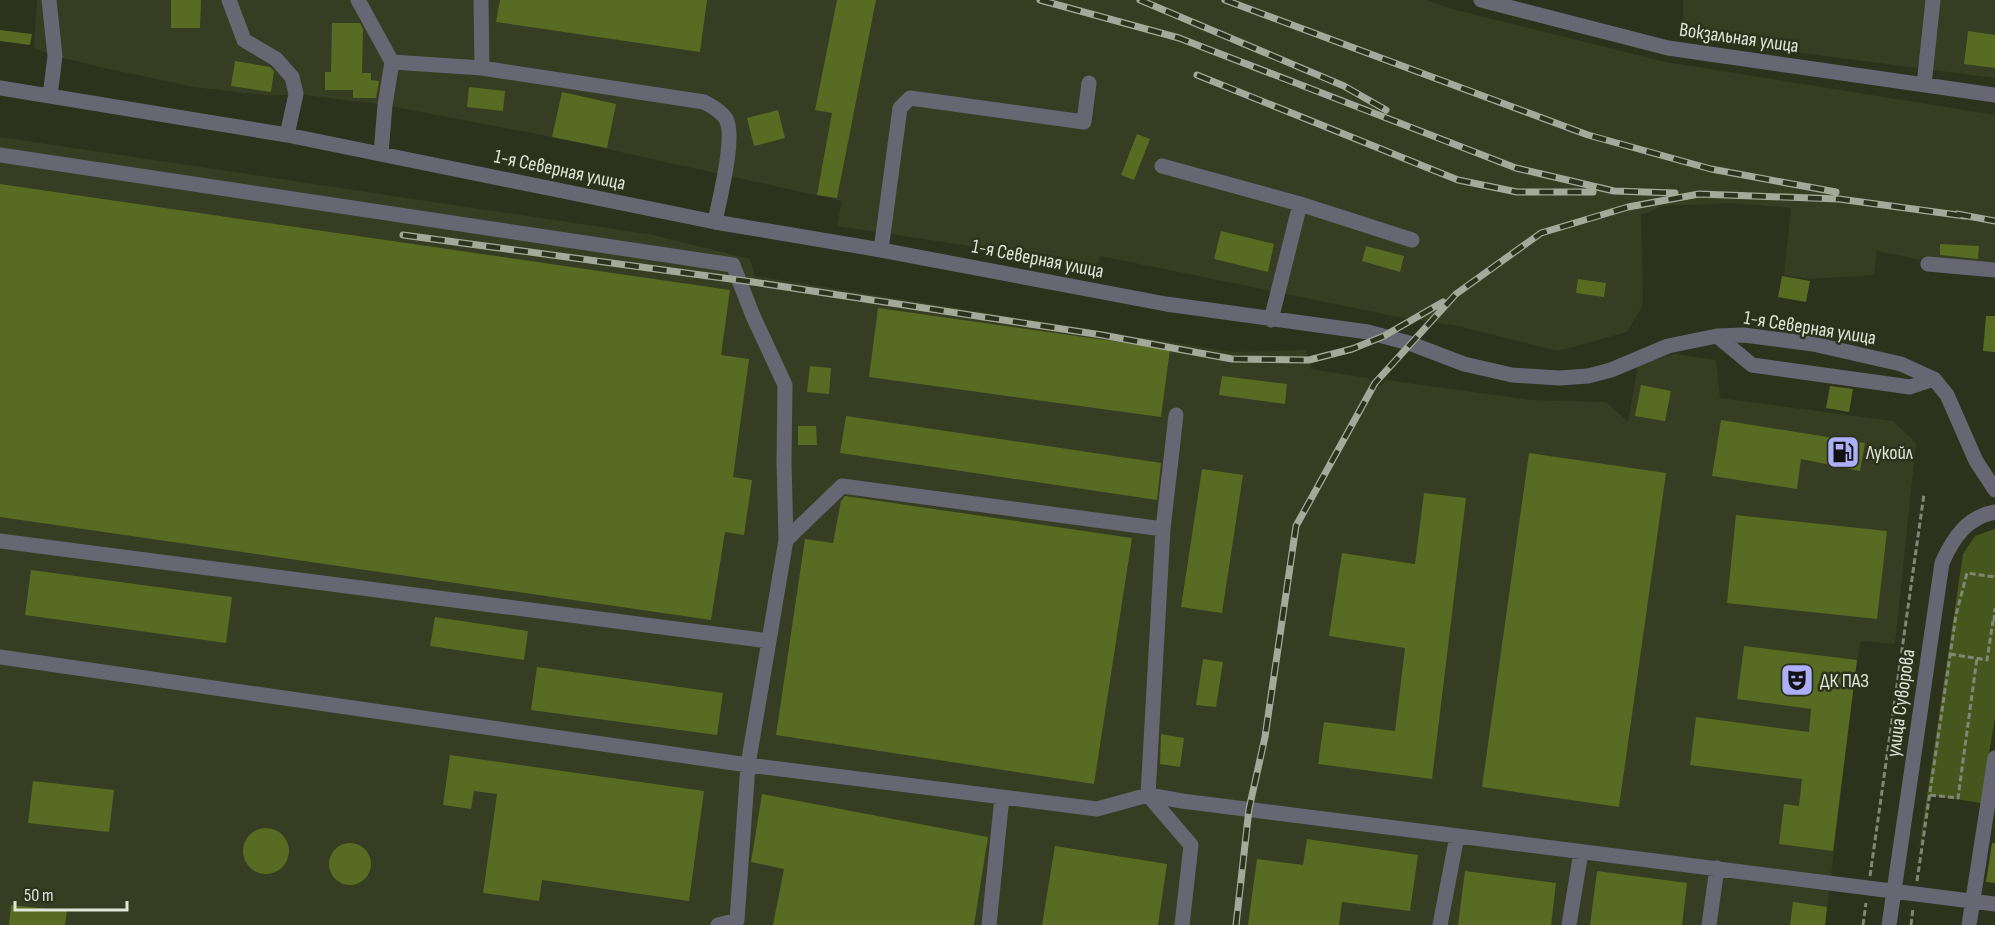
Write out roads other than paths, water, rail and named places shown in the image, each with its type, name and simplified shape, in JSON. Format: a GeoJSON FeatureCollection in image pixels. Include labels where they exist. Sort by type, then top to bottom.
{"type":"FeatureCollection","features":[{"type":"Feature","properties":{"kind":"street"},"geometry":{"type":"LineString","coordinates":[[49,0],[55,56],[50,96]]}},
{"type":"Feature","properties":{"kind":"street"},"geometry":{"type":"LineString","coordinates":[[229,0],[244,40],[276,59],[292,77],[296,94],[287,135]]}},
{"type":"Feature","properties":{"kind":"street"},"geometry":{"type":"LineString","coordinates":[[358,0],[392,62],[381,153]]}},
{"type":"Feature","properties":{"kind":"street"},"geometry":{"type":"LineString","coordinates":[[481,0],[482,68]]}},
{"type":"Feature","properties":{"kind":"street","name":"Вокзальная улица"},"geometry":{"type":"LineString","coordinates":[[1480,0],[1668,48],[1995,95]]}},
{"type":"Feature","properties":{"kind":"street"},"geometry":{"type":"LineString","coordinates":[[1923,84],[1933,0]]}},
{"type":"Feature","properties":{"kind":"street"},"geometry":{"type":"LineString","coordinates":[[392,62],[482,68],[694,100],[715,107],[727,120],[730,147],[715,222]]}},
{"type":"Feature","properties":{"kind":"street"},"geometry":{"type":"LineString","coordinates":[[881,250],[900,108],[910,98],[1083,122],[1089,83]]}},
{"type":"Feature","properties":{"kind":"street","name":"1-я Северная улица"},"geometry":{"type":"LineString","coordinates":[[0,88],[287,135],[715,222],[881,250],[1166,304],[1368,332],[1488,370],[1558,378],[1611,370],[1668,345],[1717,336],[1744,335],[1813,344],[1901,364],[1934,379]]}},
{"type":"Feature","properties":{"kind":"street"},"geometry":{"type":"LineString","coordinates":[[0,155],[733,265],[753,316],[785,385],[786,540],[748,765],[737,920],[718,925]]}},
{"type":"Feature","properties":{"kind":"street"},"geometry":{"type":"LineString","coordinates":[[1162,166],[1300,204],[1412,240]]}},
{"type":"Feature","properties":{"kind":"street"},"geometry":{"type":"LineString","coordinates":[[1271,320],[1300,204]]}},
{"type":"Feature","properties":{"kind":"street"},"geometry":{"type":"LineString","coordinates":[[1928,264],[1995,270]]}},
{"type":"Feature","properties":{"kind":"street"},"geometry":{"type":"LineString","coordinates":[[1717,336],[1752,365],[1910,387],[1934,379],[1947,395],[1977,461],[1995,489]]}},
{"type":"Feature","properties":{"kind":"street"},"geometry":{"type":"LineString","coordinates":[[1176,415],[1163,529],[1148,795],[1191,845],[1182,925]]}},
{"type":"Feature","properties":{"kind":"street"},"geometry":{"type":"LineString","coordinates":[[786,540],[842,486],[1163,529]]}},
{"type":"Feature","properties":{"kind":"street","name":"улица Суворова"},"geometry":{"type":"LineString","coordinates":[[1889,925],[1942,562],[1952,540],[1964,528],[1984,514],[1995,512]]}},
{"type":"Feature","properties":{"kind":"street"},"geometry":{"type":"LineString","coordinates":[[0,541],[769,641]]}},
{"type":"Feature","properties":{"kind":"street"},"geometry":{"type":"LineString","coordinates":[[0,657],[748,765],[1097,809],[1148,795],[1457,837],[1717,867],[1995,904]]}},
{"type":"Feature","properties":{"kind":"street"},"geometry":{"type":"LineString","coordinates":[[1969,925],[1995,758]]}},
{"type":"Feature","properties":{"kind":"street"},"geometry":{"type":"LineString","coordinates":[[989,925],[1002,797]]}},
{"type":"Feature","properties":{"kind":"street"},"geometry":{"type":"LineString","coordinates":[[1440,925],[1457,837]]}},
{"type":"Feature","properties":{"kind":"street"},"geometry":{"type":"LineString","coordinates":[[1569,925],[1581,852]]}},
{"type":"Feature","properties":{"kind":"street"},"geometry":{"type":"LineString","coordinates":[[1709,925],[1717,867]]}},
{"type":"Feature","properties":{"kind":"railway"},"geometry":{"type":"LineString","coordinates":[[1040,0],[1179,38],[1516,168],[1614,191],[1675,193]]}},
{"type":"Feature","properties":{"kind":"railway"},"geometry":{"type":"LineString","coordinates":[[1140,0],[1344,86],[1386,110]]}},
{"type":"Feature","properties":{"kind":"railway"},"geometry":{"type":"LineString","coordinates":[[1225,0],[1588,135],[1711,169],[1836,192]]}},
{"type":"Feature","properties":{"kind":"railway"},"geometry":{"type":"LineString","coordinates":[[1197,75],[1458,180],[1517,192],[1593,192]]}},
{"type":"Feature","properties":{"kind":"railway"},"geometry":{"type":"LineString","coordinates":[[1236,925],[1249,809],[1265,737],[1296,526],[1375,383],[1456,294],[1541,233],[1628,207],[1699,194],[1839,199],[1965,216]]}},
{"type":"Feature","properties":{"kind":"railway"},"geometry":{"type":"LineString","coordinates":[[1957,214],[1995,221]]}},
{"type":"Feature","properties":{"kind":"railway"},"geometry":{"type":"LineString","coordinates":[[403,235],[753,282],[1102,335],[1232,359],[1309,360],[1352,349],[1384,336],[1443,302]]}},
{"type":"Feature","properties":{"kind":"place","name":"Лукойл"},"geometry":{"type":"Point","coordinates":[1843,452]}},
{"type":"Feature","properties":{"kind":"place","name":"ДК ПАЗ"},"geometry":{"type":"Point","coordinates":[1797,680]}}]}
